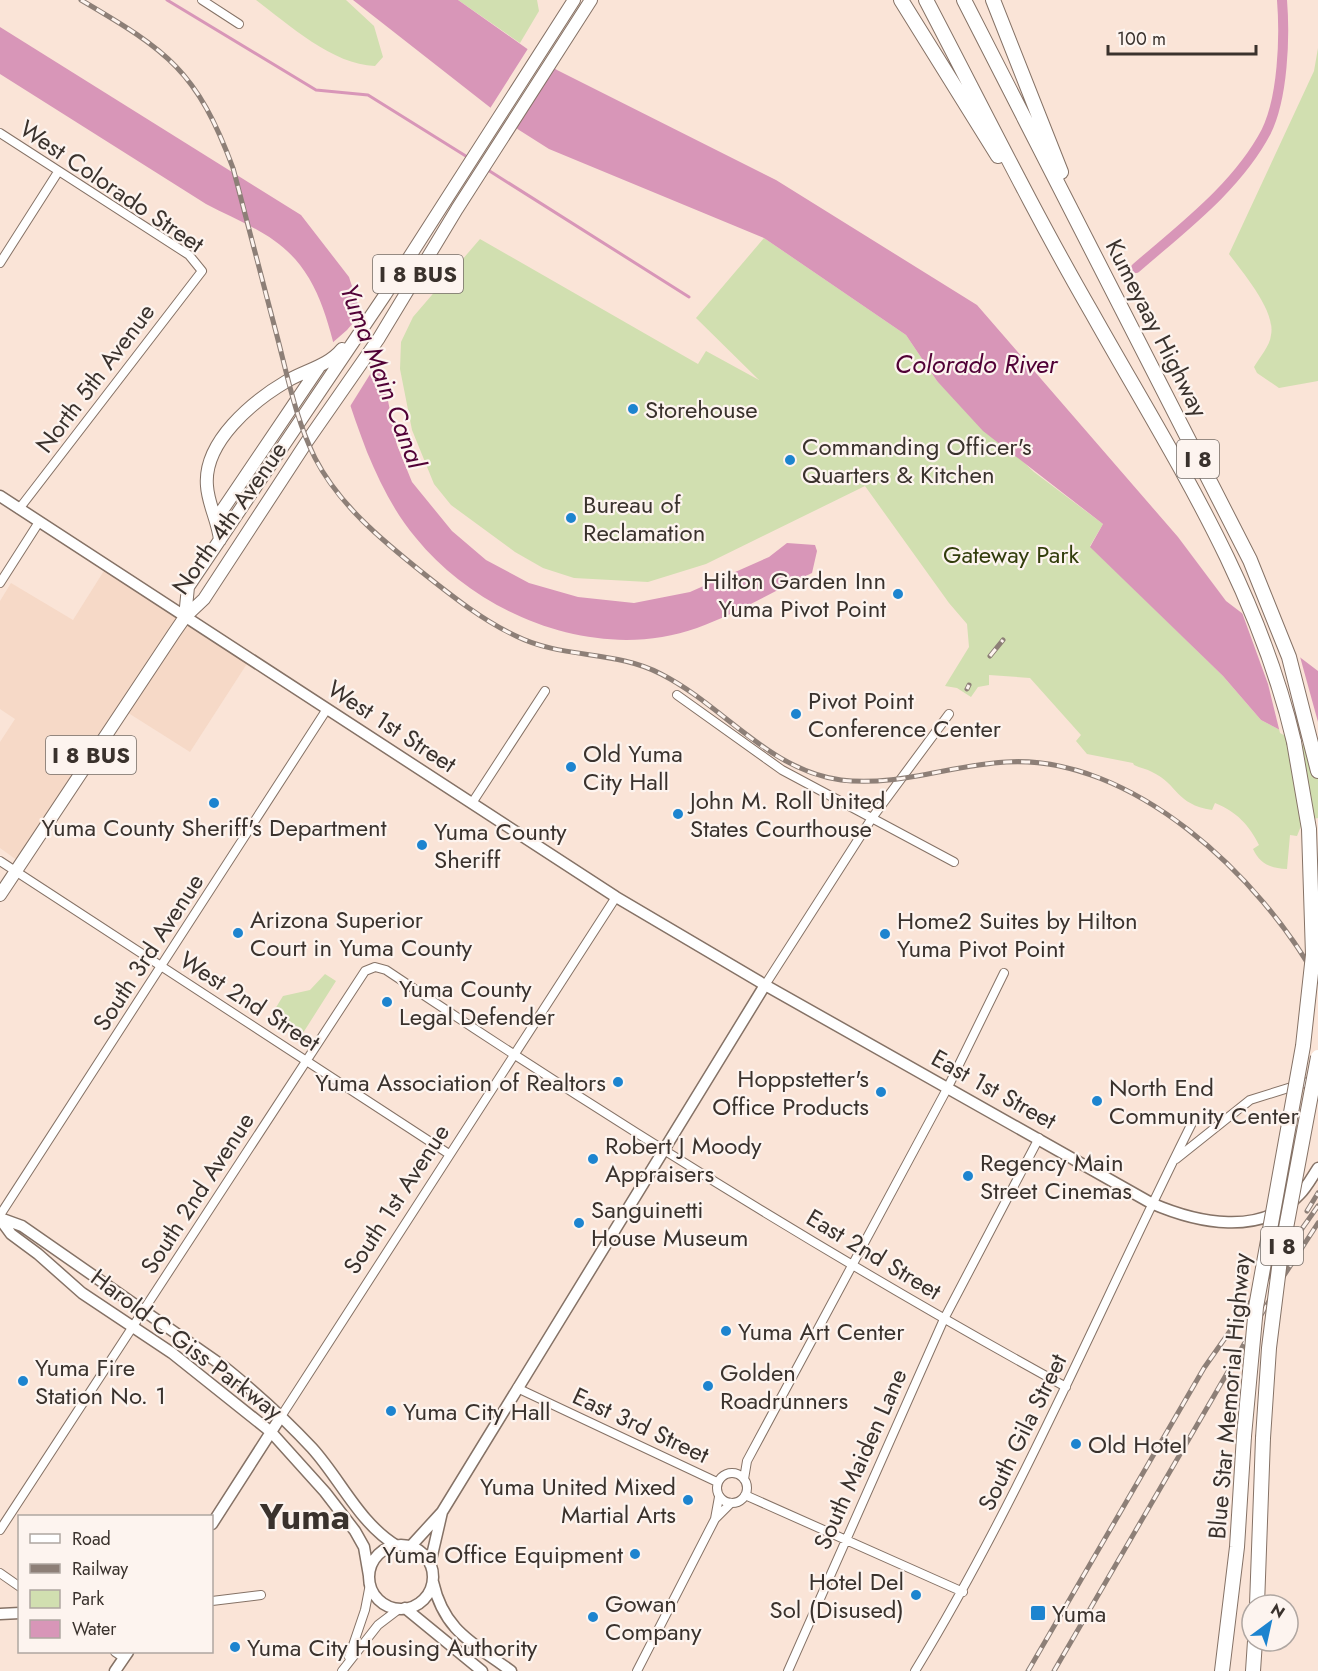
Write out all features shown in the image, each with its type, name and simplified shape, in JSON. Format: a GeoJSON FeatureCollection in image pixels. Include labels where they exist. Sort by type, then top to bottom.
{"type":"FeatureCollection","features":[{"type":"Feature","properties":{"kind":"highway"},"geometry":{"type":"LineString","coordinates":[[901,0],[1057,253]]}},
{"type":"Feature","properties":{"kind":"highway","name":"Kumeyaay Highway"},"geometry":{"type":"LineString","coordinates":[[927,0],[1057,253],[1218,536],[1258,623],[1273,664]]}},
{"type":"Feature","properties":{"kind":"highway","name":"Kumeyaay Highway"},"geometry":{"type":"LineString","coordinates":[[964,0],[1250,560],[1272,611],[1297,682],[1318,771]]}},
{"type":"Feature","properties":{"kind":"highway"},"geometry":{"type":"LineString","coordinates":[[993,0],[1088,241]]}},
{"type":"Feature","properties":{"kind":"highway","name":"Blue Star Memorial Highway"},"geometry":{"type":"LineString","coordinates":[[1222,1671],[1237,1548],[1244,1436],[1257,1298],[1303,1046],[1313,955],[1312,871],[1306,807],[1292,732],[1273,664]]}},
{"type":"Feature","properties":{"kind":"highway","name":"Blue Star Memorial Highway"},"geometry":{"type":"LineString","coordinates":[[1257,1593],[1269,1348],[1280,1260],[1318,1057]]}},
{"type":"Feature","properties":{"kind":"highway"},"geometry":{"type":"LineString","coordinates":[[1253,1671],[1254,1653]]}},
{"type":"Feature","properties":{"kind":"main road","name":"North 4th Avenue"},"geometry":{"type":"LineString","coordinates":[[185,617],[188,586],[368,318],[574,0]]}},
{"type":"Feature","properties":{"kind":"main road","name":"North 4th Avenue"},"geometry":{"type":"LineString","coordinates":[[185,617],[204,599],[314,431],[380,338],[457,209],[591,0]]}},
{"type":"Feature","properties":{"kind":"main road"},"geometry":{"type":"LineString","coordinates":[[220,540],[217,518],[207,488],[207,472],[211,458],[225,435],[242,412],[288,380],[338,360]]}},
{"type":"Feature","properties":{"kind":"main road"},"geometry":{"type":"LineString","coordinates":[[217,518],[320,366]]}},
{"type":"Feature","properties":{"kind":"main road","name":"I 8 BUS"},"geometry":{"type":"LineString","coordinates":[[0,895],[185,617]]}},
{"type":"Feature","properties":{"kind":"street"},"geometry":{"type":"LineString","coordinates":[[202,0],[239,24]]}},
{"type":"Feature","properties":{"kind":"street","name":"West Colorado Street"},"geometry":{"type":"LineString","coordinates":[[0,133],[189,255],[202,271]]}},
{"type":"Feature","properties":{"kind":"street"},"geometry":{"type":"LineString","coordinates":[[0,263],[58,172]]}},
{"type":"Feature","properties":{"kind":"street","name":"North 5th Avenue"},"geometry":{"type":"LineString","coordinates":[[19,509],[202,271]]}},
{"type":"Feature","properties":{"kind":"street","name":"West 1st Street"},"geometry":{"type":"LineString","coordinates":[[0,496],[616,897],[765,985]]}},
{"type":"Feature","properties":{"kind":"street"},"geometry":{"type":"LineString","coordinates":[[0,583],[39,522]]}},
{"type":"Feature","properties":{"kind":"street"},"geometry":{"type":"LineString","coordinates":[[472,803],[545,691]]}},
{"type":"Feature","properties":{"kind":"street"},"geometry":{"type":"LineString","coordinates":[[678,695],[782,770],[954,862]]}},
{"type":"Feature","properties":{"kind":"street","name":"South 3rd Avenue"},"geometry":{"type":"LineString","coordinates":[[0,1218],[327,709]]}},
{"type":"Feature","properties":{"kind":"street"},"geometry":{"type":"LineString","coordinates":[[410,1547],[442,1512],[765,985],[872,818],[949,714]]}},
{"type":"Feature","properties":{"kind":"street","name":"West 2nd Street"},"geometry":{"type":"LineString","coordinates":[[0,861],[449,1154]]}},
{"type":"Feature","properties":{"kind":"street","name":"South 1st Avenue"},"geometry":{"type":"LineString","coordinates":[[213,1522],[616,897]]}},
{"type":"Feature","properties":{"kind":"street","name":"South 2nd Avenue"},"geometry":{"type":"LineString","coordinates":[[0,1530],[369,968],[386,970],[514,1054]]}},
{"type":"Feature","properties":{"kind":"street"},"geometry":{"type":"LineString","coordinates":[[744,1479],[747,1461],[948,1087],[1004,973]]}},
{"type":"Feature","properties":{"kind":"street","name":"East 1st Street"},"geometry":{"type":"LineString","coordinates":[[765,985],[1151,1203],[1184,1216],[1220,1222],[1250,1221],[1276,1212],[1299,1195],[1318,1168]]}},
{"type":"Feature","properties":{"kind":"street"},"geometry":{"type":"LineString","coordinates":[[514,1054],[666,1149]]}},
{"type":"Feature","properties":{"kind":"street"},"geometry":{"type":"LineString","coordinates":[[1172,1163],[1250,1100],[1318,1077]]}},
{"type":"Feature","properties":{"kind":"street","name":"South Gila Street"},"geometry":{"type":"LineString","coordinates":[[915,1671],[963,1592],[1066,1387],[1151,1203],[1195,1117]]}},
{"type":"Feature","properties":{"kind":"street","name":"South Maiden Lane"},"geometry":{"type":"LineString","coordinates":[[788,1671],[944,1319],[1039,1138]]}},
{"type":"Feature","properties":{"kind":"street","name":"East 2nd Street"},"geometry":{"type":"LineString","coordinates":[[666,1149],[853,1266],[1066,1387]]}},
{"type":"Feature","properties":{"kind":"street","name":"Harold C Giss Parkway"},"geometry":{"type":"LineString","coordinates":[[0,1218],[22,1226],[223,1366],[312,1449],[367,1522],[397,1546]]}},
{"type":"Feature","properties":{"kind":"street","name":"Harold C Giss Parkway"},"geometry":{"type":"LineString","coordinates":[[0,1218],[11,1234],[82,1293],[134,1326],[216,1386],[271,1432],[326,1492],[355,1531],[364,1547],[369,1580]]}},
{"type":"Feature","properties":{"kind":"street","name":"East 3rd Street"},"geometry":{"type":"LineString","coordinates":[[516,1388],[717,1482]]}},
{"type":"Feature","properties":{"kind":"street"},"geometry":{"type":"LineString","coordinates":[[637,1671],[715,1519],[719,1497],[717,1482],[747,1461]]}},
{"type":"Feature","properties":{"kind":"street"},"geometry":{"type":"LineString","coordinates":[[719,1497],[731,1503],[739,1502],[745,1495],[747,1487],[744,1479],[738,1473],[729,1472]]}},
{"type":"Feature","properties":{"kind":"street"},"geometry":{"type":"LineString","coordinates":[[745,1495],[963,1592]]}},
{"type":"Feature","properties":{"kind":"street"},"geometry":{"type":"LineString","coordinates":[[715,1519],[731,1503]]}},
{"type":"Feature","properties":{"kind":"street"},"geometry":{"type":"LineString","coordinates":[[442,1512],[430,1564],[438,1604],[454,1628],[511,1671]]}},
{"type":"Feature","properties":{"kind":"street"},"geometry":{"type":"LineString","coordinates":[[344,1668],[365,1610],[369,1580],[375,1559],[388,1548],[410,1547],[418,1550],[430,1564]]}},
{"type":"Feature","properties":{"kind":"street"},"geometry":{"type":"LineString","coordinates":[[0,1573],[18,1586]]}},
{"type":"Feature","properties":{"kind":"street"},"geometry":{"type":"LineString","coordinates":[[344,1668],[378,1625],[402,1609],[418,1604],[426,1597],[433,1578]]}},
{"type":"Feature","properties":{"kind":"street"},"geometry":{"type":"LineString","coordinates":[[369,1580],[380,1601],[402,1609],[436,1630],[482,1671]]}},
{"type":"Feature","properties":{"kind":"street"},"geometry":{"type":"LineString","coordinates":[[213,1601],[261,1595]]}},
{"type":"Feature","properties":{"kind":"street"},"geometry":{"type":"LineString","coordinates":[[0,1614],[18,1613]]}},
{"type":"Feature","properties":{"kind":"street"},"geometry":{"type":"LineString","coordinates":[[115,1671],[122,1654]]}},
{"type":"Feature","properties":{"kind":"shaded area"},"geometry":{"type":"Polygon","coordinates":[[[107,566],[250,659],[190,752],[122,709],[21,863],[0,848],[0,742],[15,719],[0,709],[0,601],[11,583],[73,620],[107,566]]]}},
{"type":"Feature","properties":{"kind":"green space"},"geometry":{"type":"Polygon","coordinates":[[[256,0],[346,0],[374,26],[383,57],[375,66],[343,59],[312,42],[256,0]]]}},
{"type":"Feature","properties":{"kind":"green space"},"geometry":{"type":"Polygon","coordinates":[[[458,0],[537,0],[539,11],[520,43],[458,0]]]}},
{"type":"Feature","properties":{"kind":"green space"},"geometry":{"type":"Polygon","coordinates":[[[1318,48],[1318,381],[1279,388],[1257,373],[1254,367],[1269,343],[1271,325],[1269,315],[1250,282],[1229,254],[1314,71],[1318,48]]]}},
{"type":"Feature","properties":{"kind":"green space","name":"Gateway Park"},"geometry":{"type":"Polygon","coordinates":[[[764,238],[906,335],[937,381],[1034,472],[1103,524],[1090,546],[1223,676],[1261,720],[1318,750],[1318,818],[1303,821],[1297,836],[1290,835],[1287,869],[1276,868],[1262,862],[1253,849],[1259,845],[1255,838],[1242,820],[1230,811],[1215,803],[1212,810],[1191,803],[1161,777],[1133,763],[1087,754],[1076,741],[1081,735],[1030,678],[989,675],[989,685],[978,687],[971,697],[957,688],[945,686],[969,647],[967,624],[949,603],[865,486],[706,564],[648,582],[574,578],[543,568],[515,552],[451,505],[434,484],[412,430],[400,369],[401,342],[413,317],[480,239],[698,364],[706,351],[759,380],[696,318],[764,238]]]}},
{"type":"Feature","properties":{"kind":"green space"},"geometry":{"type":"Polygon","coordinates":[[[325,974],[336,981],[303,1033],[272,1014],[283,996],[310,990],[325,974]]]}},
{"type":"Feature","properties":{"kind":"water","name":"Colorado River"},"geometry":{"type":"Polygon","coordinates":[[[353,0],[458,0],[557,70],[776,180],[977,305],[1178,537],[1226,601],[1318,671],[1318,750],[1261,720],[1223,676],[1090,547],[1103,524],[983,431],[937,381],[906,335],[764,238],[549,149],[519,130],[353,0]]]}},
{"type":"Feature","properties":{"kind":"water"},"geometry":{"type":"Polygon","coordinates":[[[0,27],[301,215],[349,277],[386,391],[397,445],[412,482],[452,531],[486,560],[529,583],[578,597],[634,603],[690,592],[769,557],[787,543],[815,545],[817,551],[812,573],[741,609],[697,628],[659,637],[621,640],[582,636],[544,626],[507,610],[473,590],[442,566],[416,538],[388,497],[355,420],[323,308],[300,265],[269,237],[206,204],[0,74],[0,27]]]}},
{"type":"Feature","properties":{"kind":"pier"},"geometry":{"type":"Polygon","coordinates":[[[529,47],[555,65],[514,129],[489,110],[529,47]]]}},
{"type":"Feature","properties":{"kind":"pier"},"geometry":{"type":"Polygon","coordinates":[[[364,310],[379,360],[349,408],[331,344],[364,310]]]}},
{"type":"Feature","properties":{"kind":"pier"},"geometry":{"type":"Polygon","coordinates":[[[1240,607],[1299,653],[1318,722],[1318,753],[1280,733],[1268,684],[1240,607]]]}},
{"type":"Feature","properties":{"kind":"waterway"},"geometry":{"type":"LineString","coordinates":[[167,0],[316,90],[368,95],[469,158]]}},
{"type":"Feature","properties":{"kind":"waterway","name":"Yuma Main Canal"},"geometry":{"type":"LineString","coordinates":[[1136,268],[1190,222],[1224,189],[1240,171],[1266,132],[1276,102],[1282,67],[1282,0]]}},
{"type":"Feature","properties":{"kind":"waterway"},"geometry":{"type":"LineString","coordinates":[[488,170],[689,297]]}},
{"type":"Feature","properties":{"kind":"railway"},"geometry":{"type":"LineString","coordinates":[[81,0],[158,50],[192,86],[206,108],[233,168],[293,398],[308,444],[325,475],[349,507],[423,573],[479,615],[516,636],[552,648],[625,661],[661,674],[684,687],[769,751],[815,774],[841,780],[883,781],[1006,762],[1053,765],[1100,778],[1145,800],[1188,830],[1227,864],[1263,902],[1293,941],[1318,981]]}},
{"type":"Feature","properties":{"kind":"railway"},"geometry":{"type":"LineString","coordinates":[[990,656],[1003,640]]}},
{"type":"Feature","properties":{"kind":"railway"},"geometry":{"type":"LineString","coordinates":[[967,689],[969,685]]}},
{"type":"Feature","properties":{"kind":"railway"},"geometry":{"type":"LineString","coordinates":[[1307,1211],[1318,1193]]}},
{"type":"Feature","properties":{"kind":"railway"},"geometry":{"type":"LineString","coordinates":[[1028,1671],[1204,1368],[1318,1206]]}},
{"type":"Feature","properties":{"kind":"railway"},"geometry":{"type":"LineString","coordinates":[[1054,1671],[1283,1277],[1318,1223]]}},
{"type":"Feature","properties":{"kind":"place","name":"Storehouse"},"geometry":{"type":"Point","coordinates":[633,409]}},
{"type":"Feature","properties":{"kind":"place","name":"Commanding Officer's Quarters & Kitchen"},"geometry":{"type":"Point","coordinates":[790,460]}},
{"type":"Feature","properties":{"kind":"place","name":"Bureau of Reclamation"},"geometry":{"type":"Point","coordinates":[571,518]}},
{"type":"Feature","properties":{"kind":"place","name":"Hilton Garden Inn Yuma Pivot Point"},"geometry":{"type":"Point","coordinates":[898,594]}},
{"type":"Feature","properties":{"kind":"place","name":"Pivot Point Conference Center"},"geometry":{"type":"Point","coordinates":[796,714]}},
{"type":"Feature","properties":{"kind":"place","name":"Old Yuma City Hall"},"geometry":{"type":"Point","coordinates":[571,767]}},
{"type":"Feature","properties":{"kind":"place","name":"Yuma County Sheriff's Department"},"geometry":{"type":"Point","coordinates":[214,803]}},
{"type":"Feature","properties":{"kind":"place","name":"John M. Roll United States Courthouse"},"geometry":{"type":"Point","coordinates":[678,814]}},
{"type":"Feature","properties":{"kind":"place","name":"Yuma County Sheriff"},"geometry":{"type":"Point","coordinates":[422,845]}},
{"type":"Feature","properties":{"kind":"place","name":"Arizona Superior Court in Yuma County"},"geometry":{"type":"Point","coordinates":[238,933]}},
{"type":"Feature","properties":{"kind":"place","name":"Home2 Suites by Hilton Yuma Pivot Point"},"geometry":{"type":"Point","coordinates":[885,934]}},
{"type":"Feature","properties":{"kind":"place","name":"Yuma County Legal Defender"},"geometry":{"type":"Point","coordinates":[387,1002]}},
{"type":"Feature","properties":{"kind":"place","name":"Yuma Association of Realtors"},"geometry":{"type":"Point","coordinates":[618,1082]}},
{"type":"Feature","properties":{"kind":"place","name":"Hoppstetter's Office Products"},"geometry":{"type":"Point","coordinates":[881,1092]}},
{"type":"Feature","properties":{"kind":"place","name":"North End Community Center"},"geometry":{"type":"Point","coordinates":[1097,1101]}},
{"type":"Feature","properties":{"kind":"place","name":"Robert J Moody Appraisers"},"geometry":{"type":"Point","coordinates":[593,1159]}},
{"type":"Feature","properties":{"kind":"place","name":"Regency Main Street Cinemas"},"geometry":{"type":"Point","coordinates":[968,1176]}},
{"type":"Feature","properties":{"kind":"place","name":"Sanguinetti House Museum"},"geometry":{"type":"Point","coordinates":[579,1223]}},
{"type":"Feature","properties":{"kind":"place","name":"Yuma Art Center"},"geometry":{"type":"Point","coordinates":[726,1331]}},
{"type":"Feature","properties":{"kind":"place","name":"Yuma Fire Station No. 1"},"geometry":{"type":"Point","coordinates":[23,1381]}},
{"type":"Feature","properties":{"kind":"place","name":"Golden Roadrunners"},"geometry":{"type":"Point","coordinates":[708,1386]}},
{"type":"Feature","properties":{"kind":"place","name":"Yuma City Hall"},"geometry":{"type":"Point","coordinates":[391,1411]}},
{"type":"Feature","properties":{"kind":"place","name":"Old Hotel"},"geometry":{"type":"Point","coordinates":[1076,1444]}},
{"type":"Feature","properties":{"kind":"place","name":"Yuma United Mixed Martial Arts"},"geometry":{"type":"Point","coordinates":[688,1500]}},
{"type":"Feature","properties":{"kind":"place","name":"Yuma Office Equipment"},"geometry":{"type":"Point","coordinates":[635,1554]}},
{"type":"Feature","properties":{"kind":"place","name":"Hotel Del Sol (Disused)"},"geometry":{"type":"Point","coordinates":[916,1595]}},
{"type":"Feature","properties":{"kind":"place","name":"Yuma"},"geometry":{"type":"Point","coordinates":[1038,1613]}},
{"type":"Feature","properties":{"kind":"place","name":"Gowan Company"},"geometry":{"type":"Point","coordinates":[593,1617]}},
{"type":"Feature","properties":{"kind":"place","name":"Yuma City Housing Authority"},"geometry":{"type":"Point","coordinates":[235,1647]}},
{"type":"Feature","properties":{"kind":"district","name":"Yuma"},"geometry":{"type":"Point","coordinates":[305,1516]}}]}
